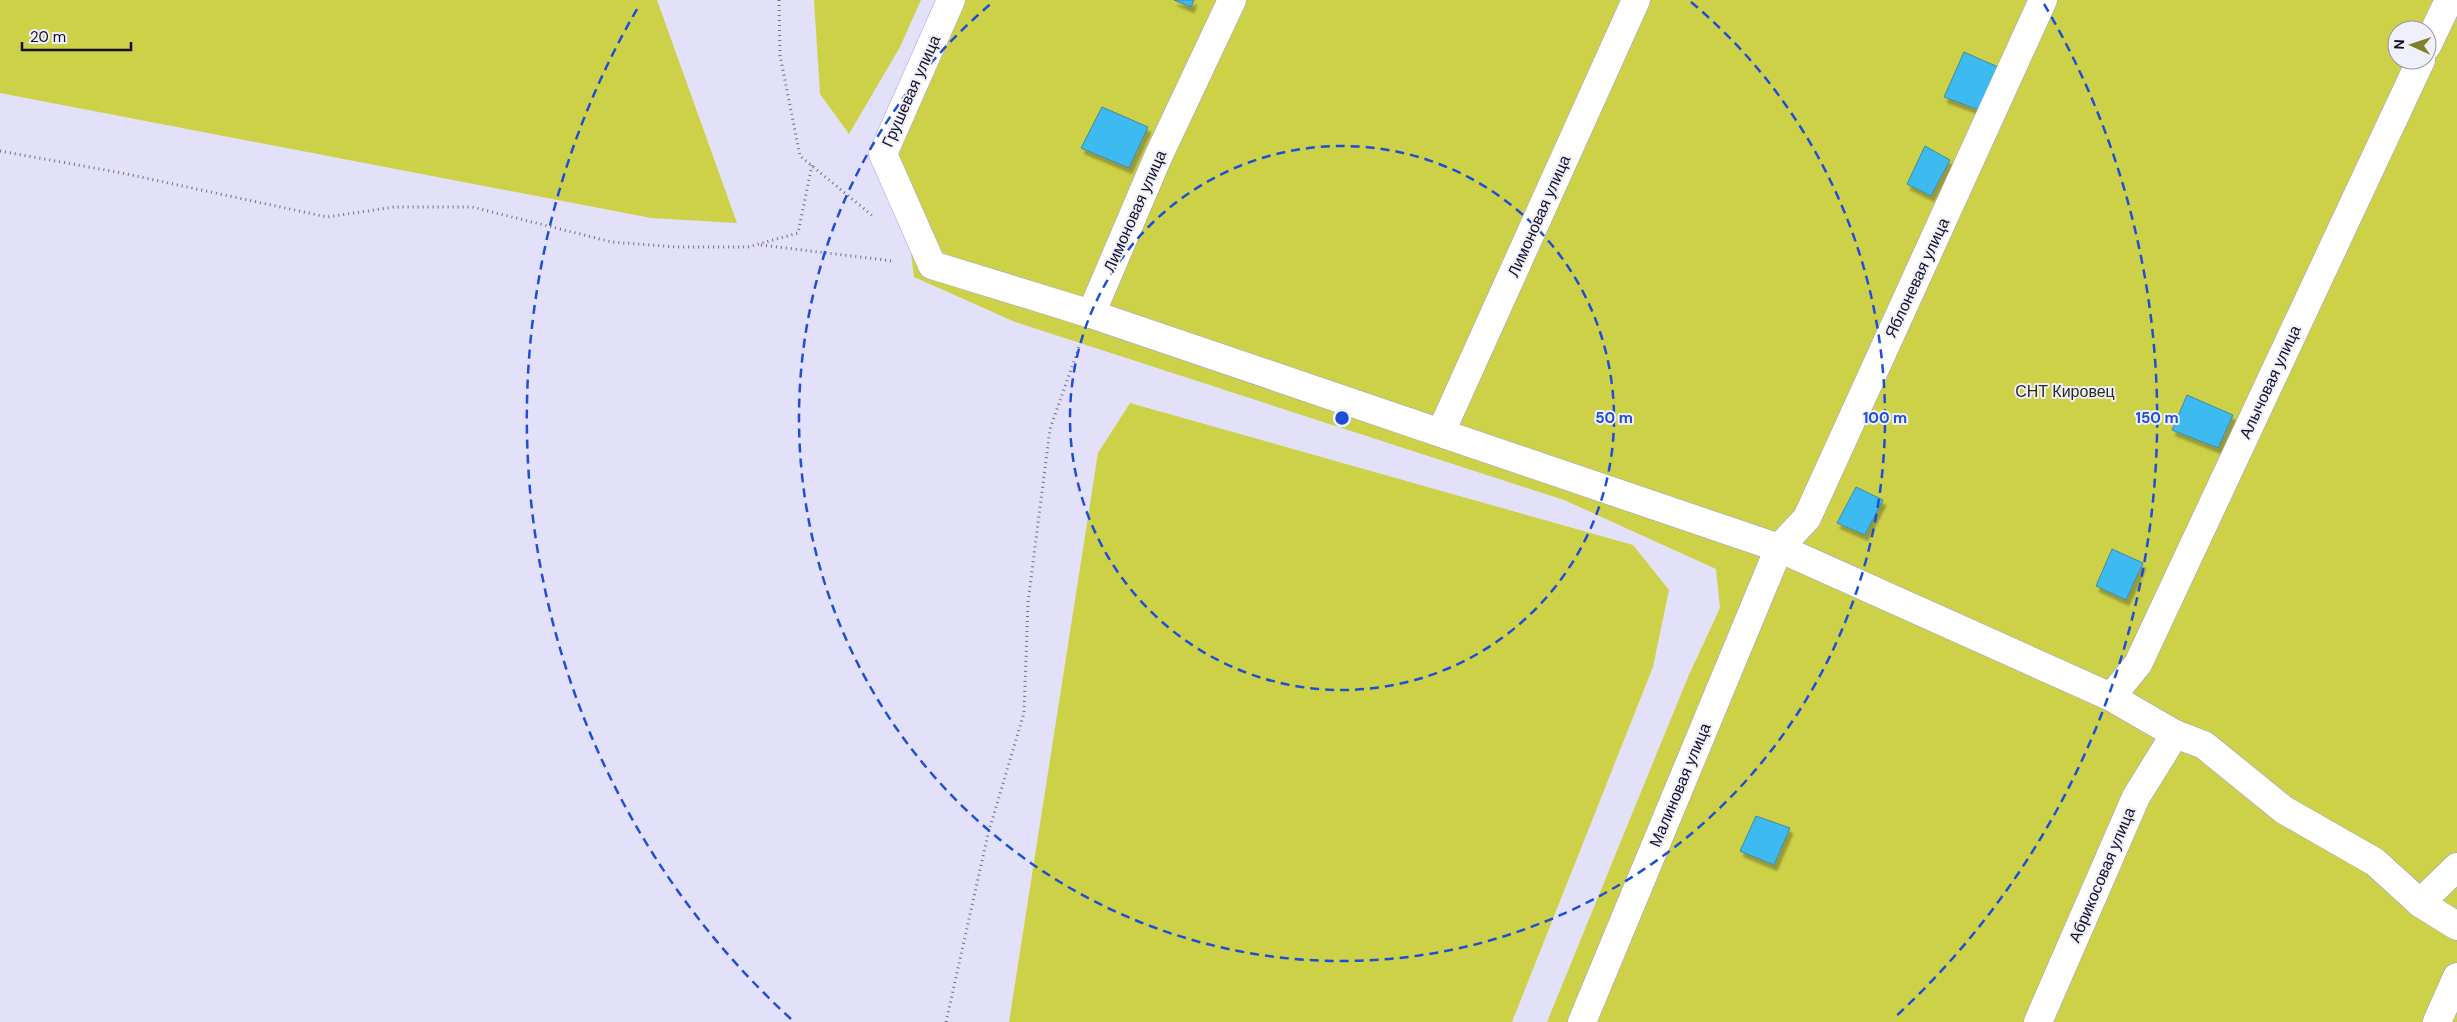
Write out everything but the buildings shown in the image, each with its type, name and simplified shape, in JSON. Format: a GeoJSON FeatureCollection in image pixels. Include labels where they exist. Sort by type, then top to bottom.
{"type":"FeatureCollection","features":[{"type":"Feature","properties":{"kind":"street","name":"Грушевая улица"},"geometry":{"type":"LineString","coordinates":[[932,265],[883,154],[951,0]]}},
{"type":"Feature","properties":{"kind":"street","name":"Лимоновая улица"},"geometry":{"type":"LineString","coordinates":[[1091,314],[1158,157],[1232,0]]}},
{"type":"Feature","properties":{"kind":"street","name":"Лимоновая улица"},"geometry":{"type":"LineString","coordinates":[[1441,432],[1636,0]]}},
{"type":"Feature","properties":{"kind":"street","name":"Яблоневая улица"},"geometry":{"type":"LineString","coordinates":[[1779,548],[1807,518],[2043,0]]}},
{"type":"Feature","properties":{"kind":"street"},"geometry":{"type":"LineString","coordinates":[[2437,24],[2448,0]]}},
{"type":"Feature","properties":{"kind":"street","name":"Алычовая улица"},"geometry":{"type":"LineString","coordinates":[[2111,697],[2138,664],[2415,70]]}},
{"type":"Feature","properties":{"kind":"street"},"geometry":{"type":"LineString","coordinates":[[932,265],[1091,314],[1779,548],[2111,697],[2175,734],[2204,745],[2284,810],[2375,862],[2420,903],[2457,926]]}},
{"type":"Feature","properties":{"kind":"street","name":"Малиновая улица"},"geometry":{"type":"LineString","coordinates":[[1582,1022],[1779,548]]}},
{"type":"Feature","properties":{"kind":"street","name":"Абрикосовая улица"},"geometry":{"type":"LineString","coordinates":[[2038,1022],[2136,797],[2175,734]]}},
{"type":"Feature","properties":{"kind":"street"},"geometry":{"type":"LineString","coordinates":[[2420,903],[2457,867]]}},
{"type":"Feature","properties":{"kind":"street"},"geometry":{"type":"LineString","coordinates":[[2437,1022],[2457,977]]}},
{"type":"Feature","properties":{"kind":"path"},"geometry":{"type":"LineString","coordinates":[[779,0],[780,55],[800,156],[879,221]]}},
{"type":"Feature","properties":{"kind":"path"},"geometry":{"type":"LineString","coordinates":[[0,151],[131,175],[327,217],[394,207],[472,207],[612,242],[676,247],[748,248],[798,233],[812,165]]}},
{"type":"Feature","properties":{"kind":"path"},"geometry":{"type":"LineString","coordinates":[[758,245],[932,265]]}},
{"type":"Feature","properties":{"kind":"path"},"geometry":{"type":"LineString","coordinates":[[946,1022],[988,834],[1024,713],[1028,602],[1050,429],[1091,314]]}},
{"type":"Feature","properties":{"kind":"green space"},"geometry":{"type":"Polygon","coordinates":[[[0,0],[657,0],[737,223],[651,218],[0,93],[0,0]]]}},
{"type":"Feature","properties":{"kind":"green space"},"geometry":{"type":"Polygon","coordinates":[[[814,0],[921,0],[900,47],[849,134],[820,94],[814,0]]]}},
{"type":"Feature","properties":{"kind":"green space","name":"СНТ Кировец"},"geometry":{"type":"Polygon","coordinates":[[[957,0],[2457,0],[2457,1022],[1547,1022],[1688,677],[1720,608],[1716,569],[1564,500],[1015,322],[914,277],[897,139],[957,0]]]}},
{"type":"Feature","properties":{"kind":"green space"},"geometry":{"type":"Polygon","coordinates":[[[1130,403],[1633,545],[1669,590],[1653,667],[1512,1022],[1009,1022],[1098,453],[1130,403]]]}}]}
